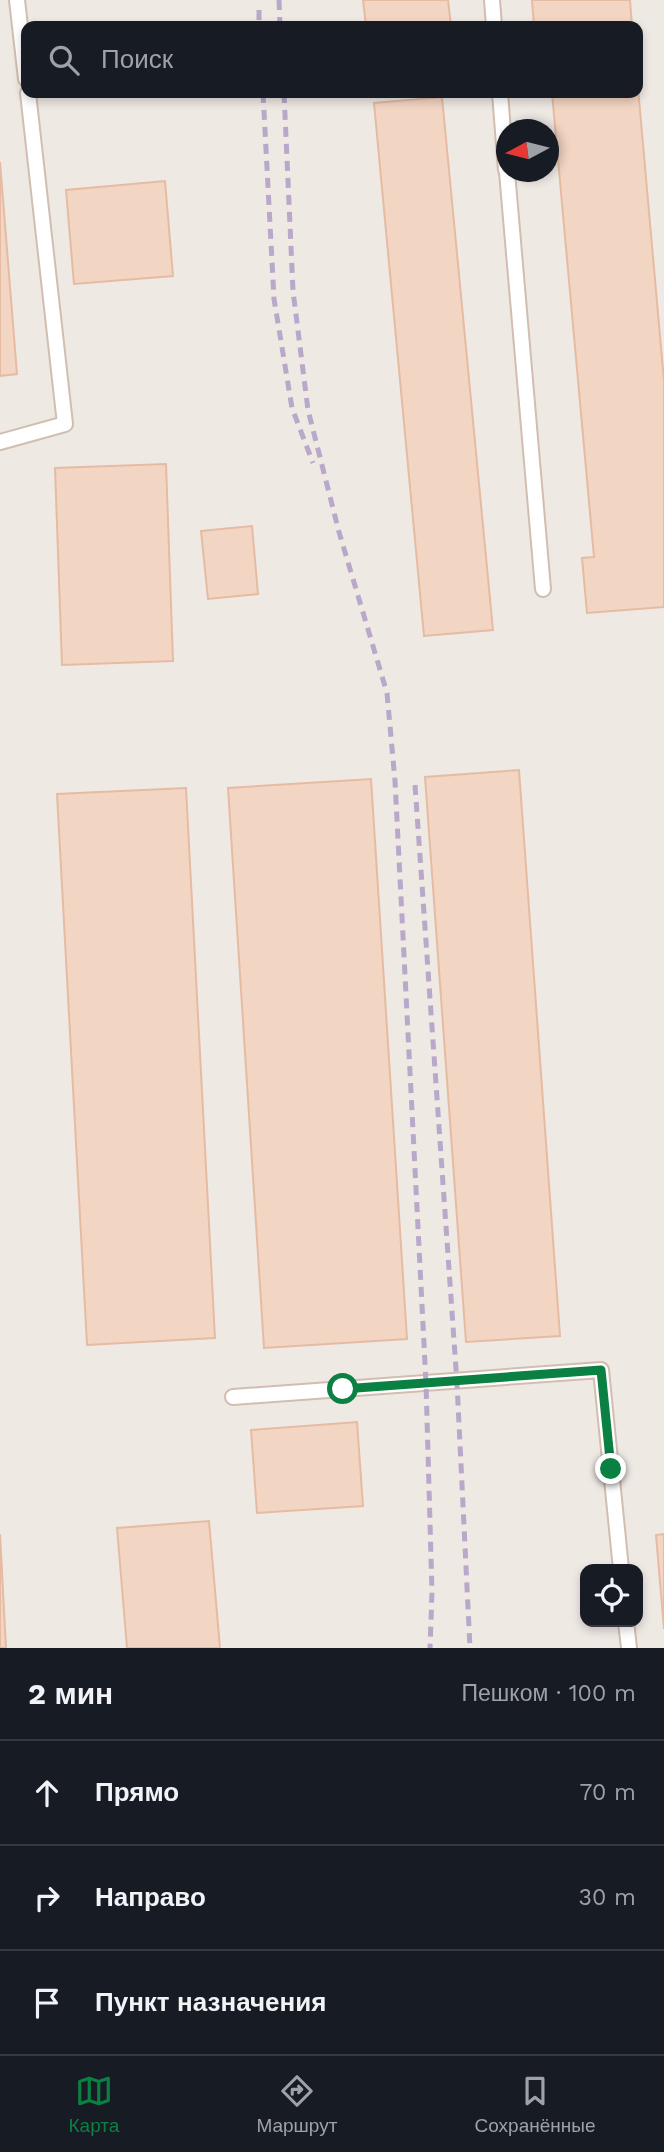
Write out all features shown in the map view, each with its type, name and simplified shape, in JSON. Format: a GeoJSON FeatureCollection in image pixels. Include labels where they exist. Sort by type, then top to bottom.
{"type":"FeatureCollection","features":[{"type":"Feature","properties":{"kind":"lane"},"geometry":{"type":"LineString","coordinates":[[18,0],[21,30]]}},
{"type":"Feature","properties":{"kind":"lane"},"geometry":{"type":"LineString","coordinates":[[492,0],[494,21]]}},
{"type":"Feature","properties":{"kind":"lane"},"geometry":{"type":"LineString","coordinates":[[0,442],[65,424],[29,98]]}},
{"type":"Feature","properties":{"kind":"lane"},"geometry":{"type":"LineString","coordinates":[[500,98],[502,119]]}},
{"type":"Feature","properties":{"kind":"lane"},"geometry":{"type":"LineString","coordinates":[[508,182],[543,589]]}},
{"type":"Feature","properties":{"kind":"lane"},"geometry":{"type":"LineString","coordinates":[[233,1397],[601,1370],[620,1564]]}},
{"type":"Feature","properties":{"kind":"lane"},"geometry":{"type":"LineString","coordinates":[[627,1627],[629,1648]]}},
{"type":"Feature","properties":{"kind":"shaded area"},"geometry":{"type":"Polygon","coordinates":[[[0,0],[664,0],[664,1648],[0,1648],[0,0]]]}},
{"type":"Feature","properties":{"kind":"building"},"geometry":{"type":"Polygon","coordinates":[[[363,0],[448,0],[450,21],[365,21],[363,0]]]}},
{"type":"Feature","properties":{"kind":"building"},"geometry":{"type":"Polygon","coordinates":[[[532,0],[630,0],[632,21],[534,21],[532,0]]]}},
{"type":"Feature","properties":{"kind":"building"},"geometry":{"type":"Polygon","coordinates":[[[442,98],[493,630],[424,636],[374,103],[442,98]]]}},
{"type":"Feature","properties":{"kind":"building"},"geometry":{"type":"Polygon","coordinates":[[[552,98],[639,98],[664,381],[664,607],[587,613],[582,558],[594,557],[559,170],[559,119],[554,119],[552,98]]]}},
{"type":"Feature","properties":{"kind":"building"},"geometry":{"type":"Polygon","coordinates":[[[0,162],[17,374],[0,376],[0,162]]]}},
{"type":"Feature","properties":{"kind":"building"},"geometry":{"type":"Polygon","coordinates":[[[165,181],[173,276],[74,284],[66,190],[165,181]]]}},
{"type":"Feature","properties":{"kind":"building"},"geometry":{"type":"Polygon","coordinates":[[[166,464],[173,661],[62,665],[55,468],[166,464]]]}},
{"type":"Feature","properties":{"kind":"building"},"geometry":{"type":"Polygon","coordinates":[[[252,526],[258,594],[208,599],[201,531],[252,526]]]}},
{"type":"Feature","properties":{"kind":"building"},"geometry":{"type":"Polygon","coordinates":[[[519,770],[560,1336],[466,1342],[425,777],[519,770]]]}},
{"type":"Feature","properties":{"kind":"building"},"geometry":{"type":"Polygon","coordinates":[[[371,779],[407,1339],[264,1348],[228,788],[371,779]]]}},
{"type":"Feature","properties":{"kind":"building"},"geometry":{"type":"Polygon","coordinates":[[[186,788],[215,1338],[87,1345],[57,794],[186,788]]]}},
{"type":"Feature","properties":{"kind":"building"},"geometry":{"type":"Polygon","coordinates":[[[357,1422],[363,1506],[257,1513],[251,1430],[357,1422]]]}},
{"type":"Feature","properties":{"kind":"building"},"geometry":{"type":"Polygon","coordinates":[[[209,1521],[220,1648],[127,1648],[117,1528],[209,1521]]]}},
{"type":"Feature","properties":{"kind":"building"},"geometry":{"type":"Polygon","coordinates":[[[0,1534],[6,1648],[0,1648],[0,1534]]]}},
{"type":"Feature","properties":{"kind":"building"},"geometry":{"type":"Polygon","coordinates":[[[664,1534],[664,1629],[656,1535],[664,1534]]]}},
{"type":"Feature","properties":{"kind":"railway"},"geometry":{"type":"LineString","coordinates":[[279,0],[280,21]]}},
{"type":"Feature","properties":{"kind":"railway"},"geometry":{"type":"LineString","coordinates":[[259,10],[259,21]]}},
{"type":"Feature","properties":{"kind":"railway"},"geometry":{"type":"LineString","coordinates":[[263,98],[274,299],[292,408],[313,463]]}},
{"type":"Feature","properties":{"kind":"railway"},"geometry":{"type":"LineString","coordinates":[[284,98],[293,291],[308,410],[339,532],[387,693],[395,781],[426,1383],[432,1592],[430,1648]]}},
{"type":"Feature","properties":{"kind":"railway"},"geometry":{"type":"LineString","coordinates":[[415,785],[457,1383],[470,1648]]}},
{"type":"Feature","properties":{"kind":"route"},"geometry":{"type":"LineString","coordinates":[[343,1389],[457,1383],[601,1370],[611,1469]]}}]}
